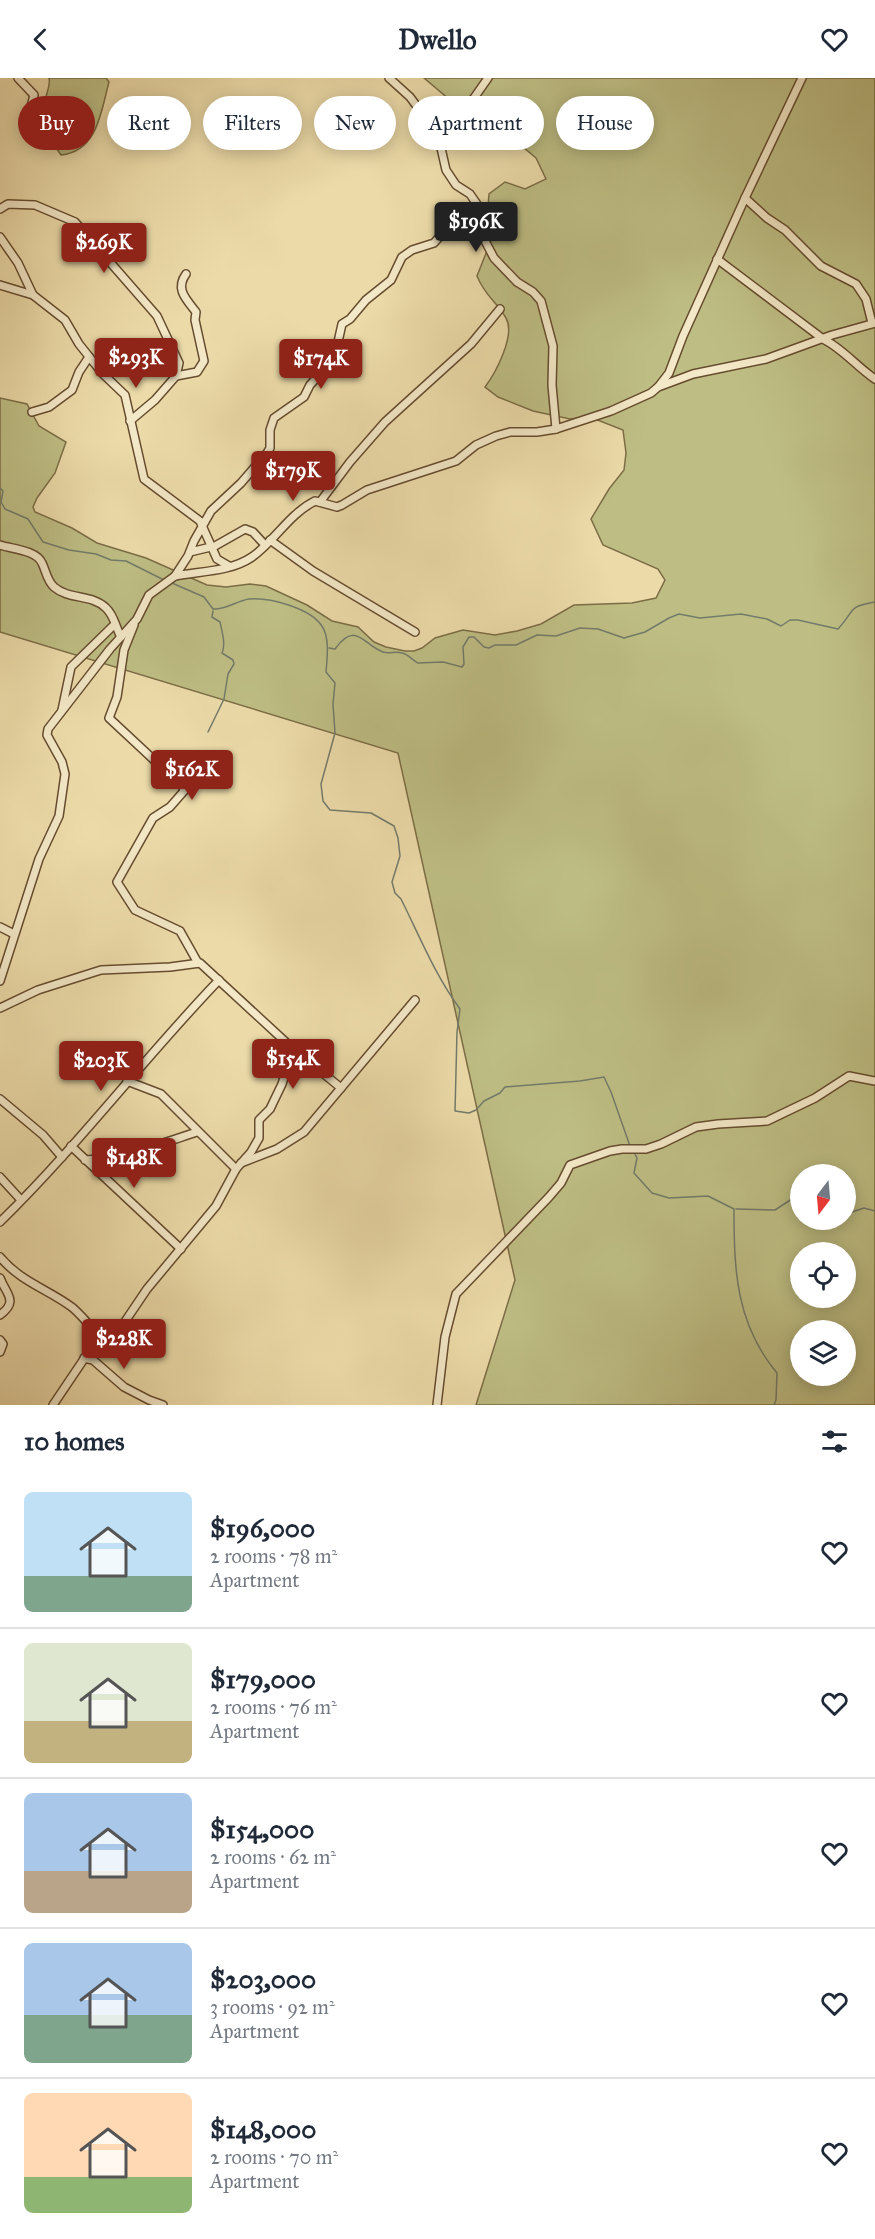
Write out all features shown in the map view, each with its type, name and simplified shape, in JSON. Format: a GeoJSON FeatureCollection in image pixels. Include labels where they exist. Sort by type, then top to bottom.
{"type":"FeatureCollection","features":[{"type":"Feature","properties":{"kind":"street"},"geometry":{"type":"LineString","coordinates":[[18,78],[34,96]]}},
{"type":"Feature","properties":{"kind":"street"},"geometry":{"type":"LineString","coordinates":[[389,78],[409,96]]}},
{"type":"Feature","properties":{"kind":"street"},"geometry":{"type":"LineString","coordinates":[[473,96],[488,78]]}},
{"type":"Feature","properties":{"kind":"street"},"geometry":{"type":"LineString","coordinates":[[175,576],[231,566],[250,558],[308,505],[320,502],[337,507],[367,490],[456,461],[476,445],[505,433],[556,429],[651,393],[669,372],[717,259],[802,78]]}},
{"type":"Feature","properties":{"kind":"street"},"geometry":{"type":"LineString","coordinates":[[441,150],[446,170],[456,185],[470,194],[482,213],[483,237],[488,249],[506,272],[516,282],[533,292],[542,305],[553,346],[552,385],[556,429]]}},
{"type":"Feature","properties":{"kind":"street"},"geometry":{"type":"LineString","coordinates":[[658,387],[693,374],[766,359],[873,323],[866,299],[856,284],[814,260],[785,230],[767,218],[745,198]]}},
{"type":"Feature","properties":{"kind":"street"},"geometry":{"type":"LineString","coordinates":[[0,209],[8,204],[35,205],[75,222],[157,316],[179,363],[176,376],[155,400],[130,421]]}},
{"type":"Feature","properties":{"kind":"street"},"geometry":{"type":"LineString","coordinates":[[341,1088],[290,1046],[198,963],[180,932],[135,910],[117,882],[153,818],[170,807],[184,791],[109,718],[117,697],[124,650],[149,595],[175,576],[214,506],[231,493],[267,453],[270,448],[270,430],[274,418],[304,397],[310,385],[321,373],[338,342],[342,324],[350,319],[366,300],[391,280],[402,257],[412,250],[435,243],[449,226],[482,213]]}},
{"type":"Feature","properties":{"kind":"street"},"geometry":{"type":"LineString","coordinates":[[0,237],[18,263],[33,295]]}},
{"type":"Feature","properties":{"kind":"street"},"geometry":{"type":"LineString","coordinates":[[717,259],[836,347],[858,368],[875,379]]}},
{"type":"Feature","properties":{"kind":"street"},"geometry":{"type":"LineString","coordinates":[[176,376],[197,372],[204,361],[195,320],[196,312],[180,288],[180,283],[186,274]]}},
{"type":"Feature","properties":{"kind":"street"},"geometry":{"type":"LineString","coordinates":[[0,285],[33,295],[65,320],[89,357],[125,395],[144,479],[202,524],[217,559],[231,566]]}},
{"type":"Feature","properties":{"kind":"street"},"geometry":{"type":"LineString","coordinates":[[320,502],[350,462],[385,422],[471,344],[500,309]]}},
{"type":"Feature","properties":{"kind":"street"},"geometry":{"type":"LineString","coordinates":[[32,412],[49,407],[72,390],[79,372],[89,357]]}},
{"type":"Feature","properties":{"kind":"street"},"geometry":{"type":"LineString","coordinates":[[190,552],[211,548],[245,529],[415,632]]}},
{"type":"Feature","properties":{"kind":"street"},"geometry":{"type":"LineString","coordinates":[[0,545],[28,552],[37,557],[55,588],[106,608],[121,637]]}},
{"type":"Feature","properties":{"kind":"street"},"geometry":{"type":"LineString","coordinates":[[0,981],[39,859],[59,816],[65,774],[47,732],[62,710],[137,619]]}},
{"type":"Feature","properties":{"kind":"street"},"geometry":{"type":"LineString","coordinates":[[62,710],[71,667],[115,624]]}},
{"type":"Feature","properties":{"kind":"street"},"geometry":{"type":"LineString","coordinates":[[0,927],[14,934]]}},
{"type":"Feature","properties":{"kind":"street"},"geometry":{"type":"LineString","coordinates":[[0,1008],[38,990],[101,970],[170,967],[198,963]]}},
{"type":"Feature","properties":{"kind":"street"},"geometry":{"type":"LineString","coordinates":[[0,1222],[62,1157],[127,1080],[219,980]]}},
{"type":"Feature","properties":{"kind":"street"},"geometry":{"type":"LineString","coordinates":[[237,1166],[266,1155],[297,1137],[316,1120],[415,1000]]}},
{"type":"Feature","properties":{"kind":"street"},"geometry":{"type":"LineString","coordinates":[[53,1405],[84,1358],[102,1339],[122,1326],[147,1289],[216,1206],[237,1166],[259,1138],[259,1120],[270,1109],[282,1084],[290,1046]]}},
{"type":"Feature","properties":{"kind":"street"},"geometry":{"type":"LineString","coordinates":[[437,1405],[445,1337],[456,1294],[549,1197],[561,1182],[570,1165],[610,1151],[646,1149],[696,1127],[767,1121],[815,1098],[849,1076],[875,1081]]}},
{"type":"Feature","properties":{"kind":"street"},"geometry":{"type":"LineString","coordinates":[[127,1080],[161,1094],[197,1132],[237,1166]]}},
{"type":"Feature","properties":{"kind":"street"},"geometry":{"type":"LineString","coordinates":[[0,1099],[43,1135],[62,1157]]}},
{"type":"Feature","properties":{"kind":"street"},"geometry":{"type":"LineString","coordinates":[[85,1160],[108,1158],[156,1147],[197,1132]]}},
{"type":"Feature","properties":{"kind":"street"},"geometry":{"type":"LineString","coordinates":[[71,1146],[181,1249]]}},
{"type":"Feature","properties":{"kind":"street"},"geometry":{"type":"LineString","coordinates":[[0,1177],[21,1200]]}},
{"type":"Feature","properties":{"kind":"street"},"geometry":{"type":"LineString","coordinates":[[0,1257],[11,1269],[31,1284],[73,1309],[102,1339]]}},
{"type":"Feature","properties":{"kind":"street"},"geometry":{"type":"LineString","coordinates":[[0,1280],[10,1295],[10,1299],[8,1307],[0,1315]]}},
{"type":"Feature","properties":{"kind":"street"},"geometry":{"type":"LineString","coordinates":[[0,1340],[3,1344],[0,1352]]}},
{"type":"Feature","properties":{"kind":"street"},"geometry":{"type":"LineString","coordinates":[[84,1358],[93,1360],[135,1394],[163,1405]]}},
{"type":"Feature","properties":{"kind":"green space"},"geometry":{"type":"Polygon","coordinates":[[[49,78],[106,78],[109,82],[95,130],[95,96],[46,96],[49,78]]]}},
{"type":"Feature","properties":{"kind":"green space"},"geometry":{"type":"Polygon","coordinates":[[[424,78],[875,78],[875,1405],[476,1405],[515,1280],[398,753],[0,632],[0,398],[27,404],[39,426],[66,442],[55,473],[33,507],[35,512],[72,528],[97,543],[146,558],[207,585],[266,586],[307,605],[332,621],[358,627],[374,642],[386,647],[414,651],[435,638],[463,630],[495,635],[517,631],[541,624],[574,605],[632,603],[656,598],[665,580],[658,569],[603,545],[591,519],[609,489],[624,470],[626,453],[623,430],[590,417],[570,419],[533,411],[498,397],[485,387],[499,364],[508,334],[506,318],[477,276],[494,233],[487,220],[489,194],[505,182],[525,189],[546,179],[536,158],[526,150],[544,150],[544,96],[445,96],[424,78]]]}},
{"type":"Feature","properties":{"kind":"green space"},"geometry":{"type":"Polygon","coordinates":[[[58,150],[76,150],[73,152],[61,155],[58,150]]]}},
{"type":"Feature","properties":{"kind":"waterway"},"geometry":{"type":"LineString","coordinates":[[0,488],[3,491],[1,502],[5,509],[28,519],[43,542],[69,550],[96,554],[111,560],[126,561],[164,580]]}},
{"type":"Feature","properties":{"kind":"waterway"},"geometry":{"type":"LineString","coordinates":[[172,583],[204,597],[213,609],[249,599],[288,605],[308,614],[325,631],[326,672],[335,683],[333,704],[335,733],[321,784],[323,801],[330,810],[371,813],[394,826],[400,856],[392,882],[395,893],[401,899],[435,969],[460,1009],[457,1032],[455,1111],[469,1113],[476,1110],[484,1101],[500,1093],[505,1087],[604,1077],[630,1146]]}},
{"type":"Feature","properties":{"kind":"waterway"},"geometry":{"type":"LineString","coordinates":[[329,648],[335,649],[342,641],[354,635],[376,649],[388,653],[404,654],[418,663],[443,662],[462,667],[464,664],[463,647],[469,637],[474,637],[484,647],[489,648],[495,645],[516,645],[537,635],[556,636],[580,628],[598,629],[624,638],[645,632],[679,614],[700,618],[741,614],[767,619],[781,626],[790,620],[798,620],[838,629],[852,610],[875,602]]}},
{"type":"Feature","properties":{"kind":"waterway"},"geometry":{"type":"LineString","coordinates":[[208,732],[224,699],[228,674],[234,664],[233,660],[222,653],[224,642],[222,630],[220,622],[212,617],[213,611]]}},
{"type":"Feature","properties":{"kind":"waterway"},"geometry":{"type":"LineString","coordinates":[[634,1152],[637,1158],[634,1173],[652,1193],[669,1198],[708,1196],[734,1209],[735,1254],[740,1296],[753,1335],[777,1373],[774,1405]]}},
{"type":"Feature","properties":{"kind":"waterway"},"geometry":{"type":"LineString","coordinates":[[736,1209],[775,1210],[790,1200]]}},
{"type":"Feature","properties":{"kind":"waterway"},"geometry":{"type":"LineString","coordinates":[[856,1211],[864,1208],[875,1211]]}}]}
